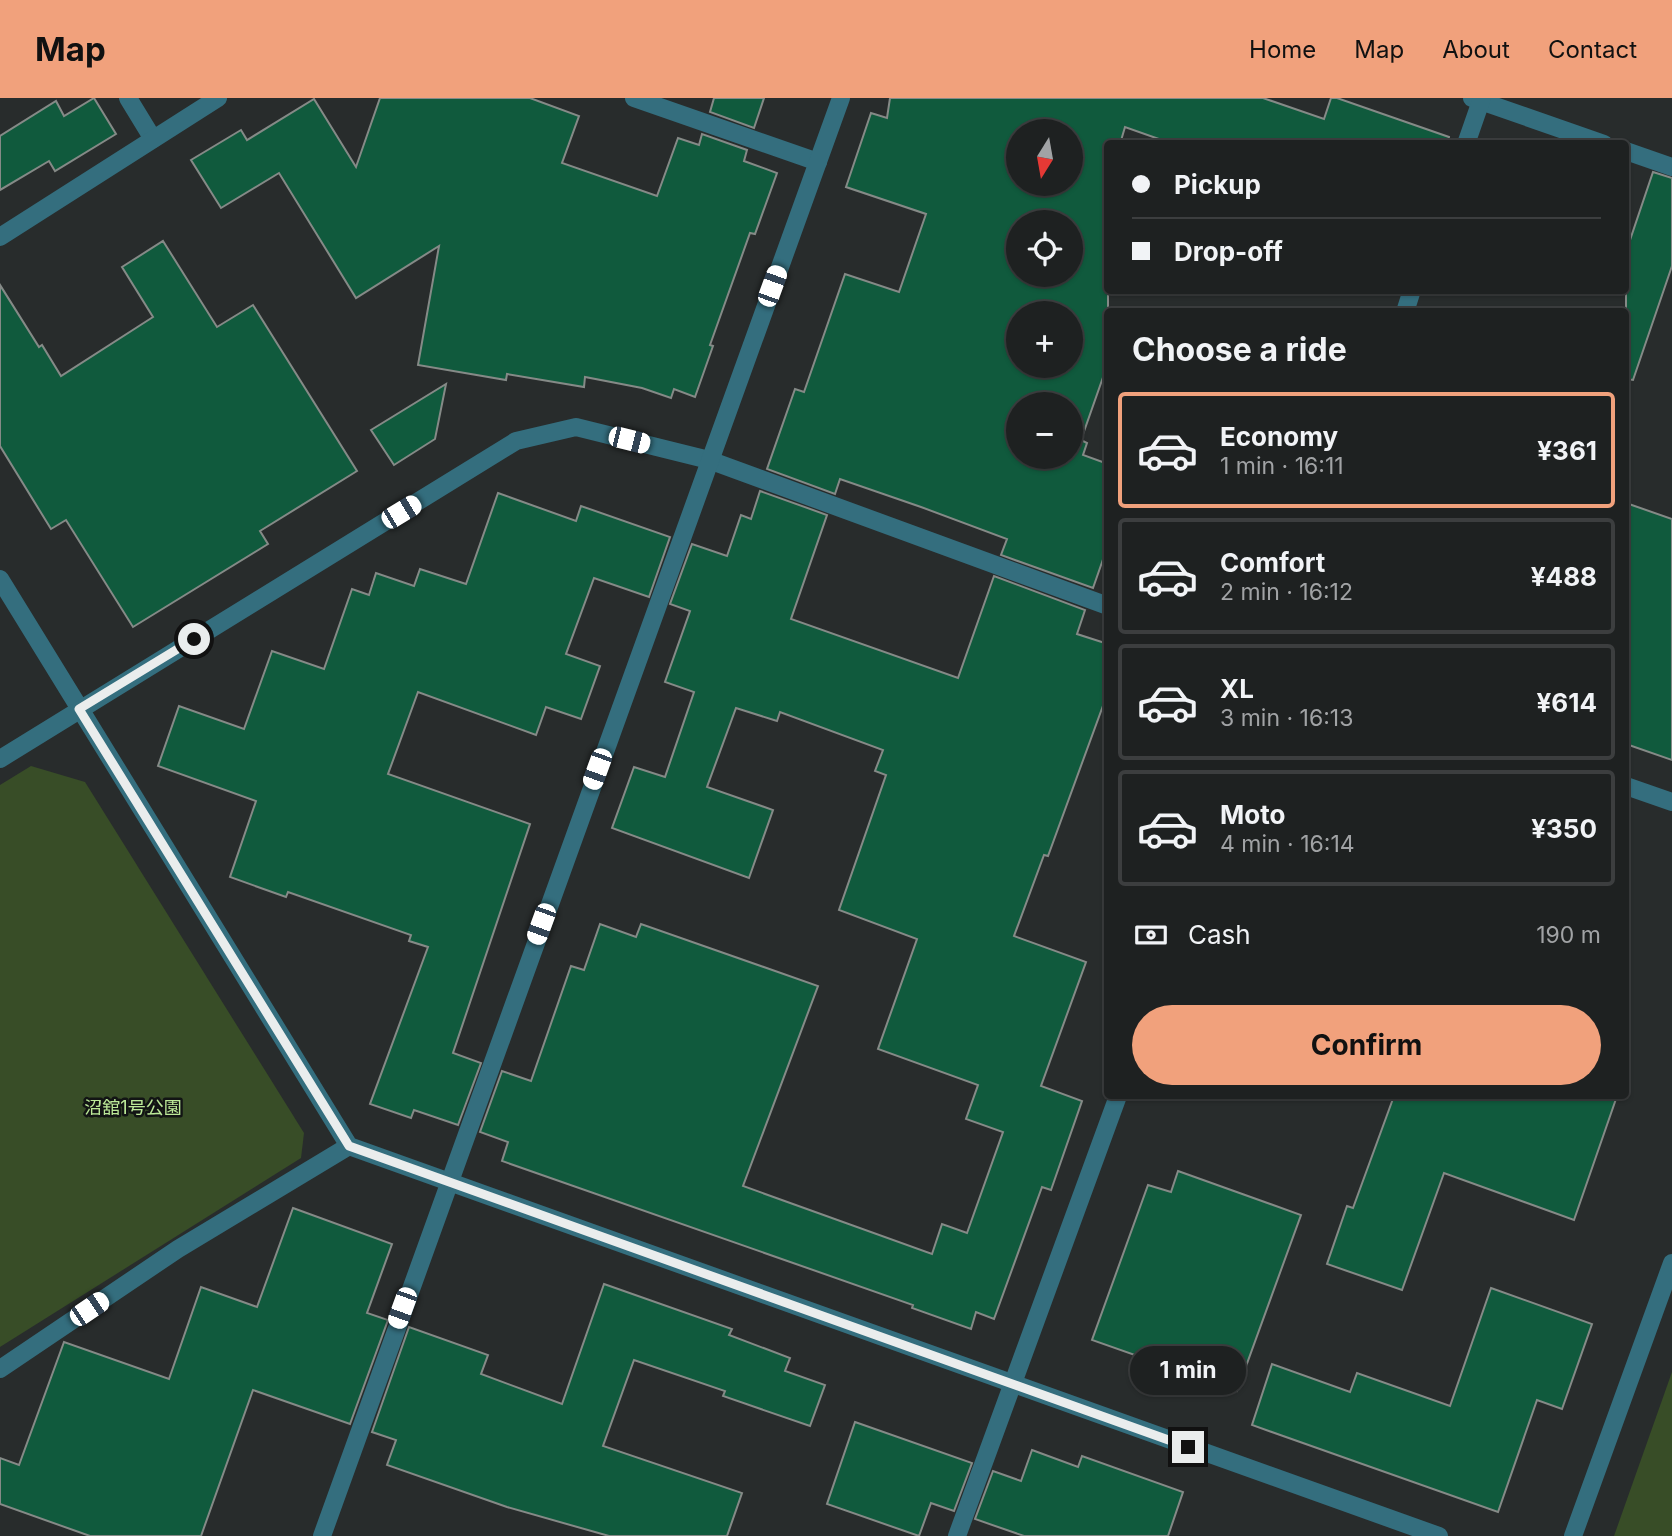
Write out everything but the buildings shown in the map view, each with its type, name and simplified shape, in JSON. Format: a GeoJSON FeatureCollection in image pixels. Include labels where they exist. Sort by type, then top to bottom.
{"type":"FeatureCollection","features":[{"type":"Feature","properties":{"kind":"street"},"geometry":{"type":"LineString","coordinates":[[128,98],[153,139]]}},
{"type":"Feature","properties":{"kind":"street"},"geometry":{"type":"LineString","coordinates":[[0,237],[218,98]]}},
{"type":"Feature","properties":{"kind":"street"},"geometry":{"type":"LineString","coordinates":[[634,98],[818,162]]}},
{"type":"Feature","properties":{"kind":"street"},"geometry":{"type":"LineString","coordinates":[[322,1536],[447,1181],[841,98]]}},
{"type":"Feature","properties":{"kind":"street"},"geometry":{"type":"LineString","coordinates":[[1467,140],[1478,99],[1593,140]]}},
{"type":"Feature","properties":{"kind":"street"},"geometry":{"type":"LineString","coordinates":[[1629,152],[1672,167]]}},
{"type":"Feature","properties":{"kind":"street"},"geometry":{"type":"LineString","coordinates":[[0,759],[516,441],[576,427],[709,460],[1104,605]]}},
{"type":"Feature","properties":{"kind":"street"},"geometry":{"type":"LineString","coordinates":[[0,579],[349,1146],[1439,1536]]}},
{"type":"Feature","properties":{"kind":"street"},"geometry":{"type":"LineString","coordinates":[[1629,787],[1672,802]]}},
{"type":"Feature","properties":{"kind":"street"},"geometry":{"type":"LineString","coordinates":[[957,1536],[1117,1099]]}},
{"type":"Feature","properties":{"kind":"street"},"geometry":{"type":"LineString","coordinates":[[0,1369],[178,1249],[349,1146]]}},
{"type":"Feature","properties":{"kind":"street"},"geometry":{"type":"LineString","coordinates":[[1573,1536],[1672,1264]]}},
{"type":"Feature","properties":{"kind":"green space","name":"沼舘1号公園"},"geometry":{"type":"Polygon","coordinates":[[[31,766],[85,782],[304,1133],[301,1158],[0,1347],[0,785],[31,766]]]}},
{"type":"Feature","properties":{"kind":"green space"},"geometry":{"type":"Polygon","coordinates":[[[1672,1372],[1672,1536],[1614,1536],[1672,1372]]]}},
{"type":"Feature","properties":{"kind":"route"},"geometry":{"type":"LineString","coordinates":[[194,639],[79,709],[349,1146],[1188,1447]]}}]}
